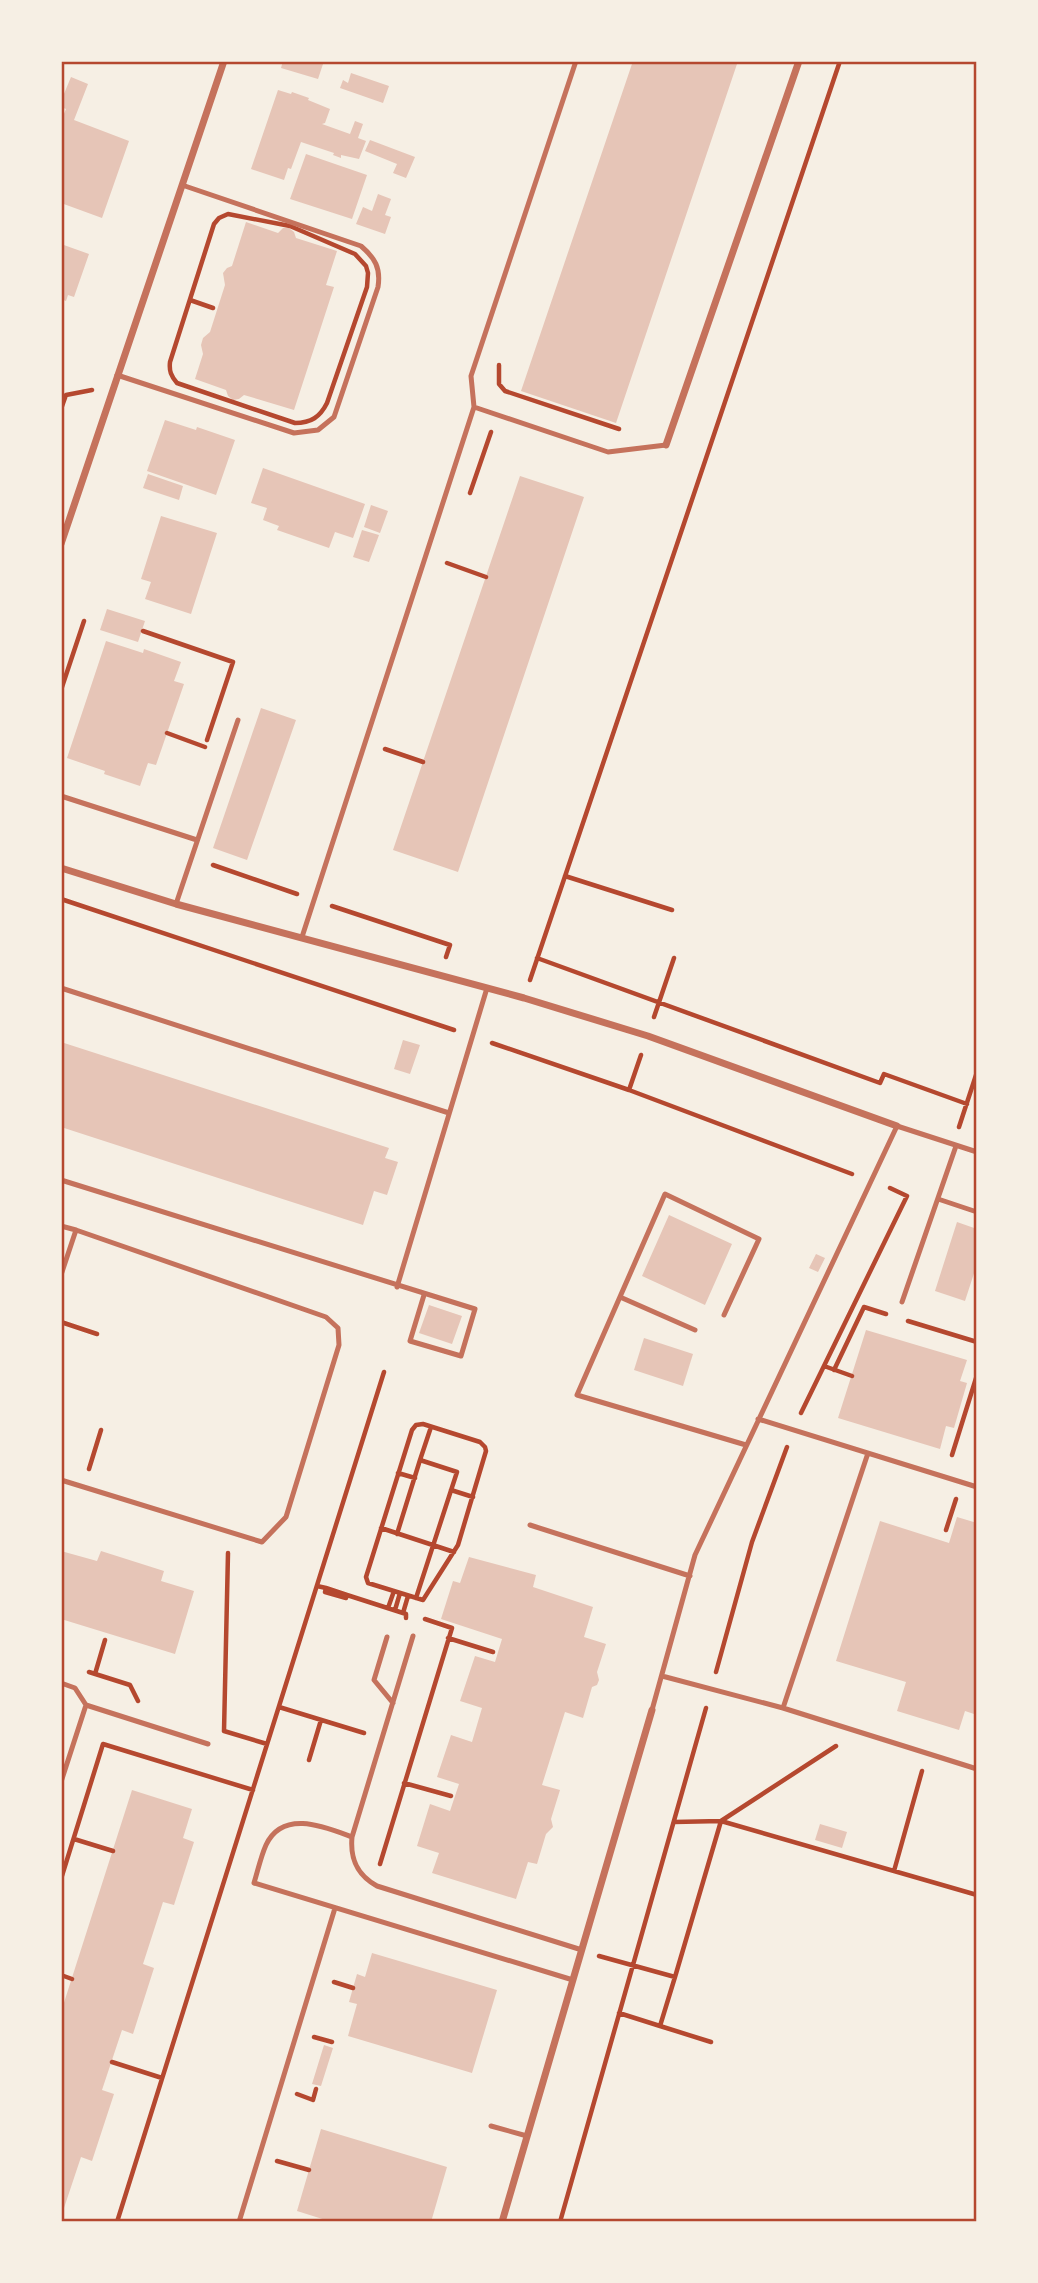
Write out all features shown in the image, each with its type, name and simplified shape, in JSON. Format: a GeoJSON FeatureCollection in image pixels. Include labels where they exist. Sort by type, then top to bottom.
{"type":"FeatureCollection","features":[{"type":"Feature","properties":{"kind":"street"},"geometry":{"type":"LineString","coordinates":[[666,445],[799,61]]}},
{"type":"Feature","properties":{"kind":"street"},"geometry":{"type":"LineString","coordinates":[[61,544],[222,62]]}},
{"type":"Feature","properties":{"kind":"street"},"geometry":{"type":"LineString","coordinates":[[61,868],[176,904],[487,988],[648,1036],[897,1126]]}},
{"type":"Feature","properties":{"kind":"street"},"geometry":{"type":"LineString","coordinates":[[502,2222],[652,1710]]}},
{"type":"Feature","properties":{"kind":"lane"},"geometry":{"type":"LineString","coordinates":[[302,937],[474,407],[471,376],[576,61]]}},
{"type":"Feature","properties":{"kind":"lane"},"geometry":{"type":"LineString","coordinates":[[117,375],[295,433],[318,430],[334,417],[339,404],[379,287],[378,265],[371,255],[360,246],[182,185]]}},
{"type":"Feature","properties":{"kind":"lane"},"geometry":{"type":"LineString","coordinates":[[474,407],[608,452],[666,445]]}},
{"type":"Feature","properties":{"kind":"lane"},"geometry":{"type":"LineString","coordinates":[[176,904],[238,720]]}},
{"type":"Feature","properties":{"kind":"lane"},"geometry":{"type":"LineString","coordinates":[[61,796],[197,840]]}},
{"type":"Feature","properties":{"kind":"lane"},"geometry":{"type":"LineString","coordinates":[[61,988],[449,1113]]}},
{"type":"Feature","properties":{"kind":"lane"},"geometry":{"type":"LineString","coordinates":[[397,1287],[487,988]]}},
{"type":"Feature","properties":{"kind":"lane"},"geometry":{"type":"LineString","coordinates":[[652,1710],[695,1555],[897,1126],[977,1152]]}},
{"type":"Feature","properties":{"kind":"lane"},"geometry":{"type":"LineString","coordinates":[[902,1302],[955,1145]]}},
{"type":"Feature","properties":{"kind":"lane"},"geometry":{"type":"LineString","coordinates":[[61,1181],[475,1310],[461,1356],[410,1341],[424,1295]]}},
{"type":"Feature","properties":{"kind":"lane"},"geometry":{"type":"LineString","coordinates":[[724,1315],[759,1239],[665,1194],[577,1395],[746,1445]]}},
{"type":"Feature","properties":{"kind":"lane"},"geometry":{"type":"LineString","coordinates":[[938,1199],[977,1212]]}},
{"type":"Feature","properties":{"kind":"lane"},"geometry":{"type":"LineString","coordinates":[[61,1226],[326,1317],[338,1328],[339,1345],[286,1517],[262,1542],[61,1480]]}},
{"type":"Feature","properties":{"kind":"lane"},"geometry":{"type":"LineString","coordinates":[[61,1275],[76,1230]]}},
{"type":"Feature","properties":{"kind":"lane"},"geometry":{"type":"LineString","coordinates":[[620,1297],[695,1331]]}},
{"type":"Feature","properties":{"kind":"lane"},"geometry":{"type":"LineString","coordinates":[[758,1419],[977,1487]]}},
{"type":"Feature","properties":{"kind":"lane"},"geometry":{"type":"LineString","coordinates":[[783,1708],[868,1453]]}},
{"type":"Feature","properties":{"kind":"lane"},"geometry":{"type":"LineString","coordinates":[[530,1524],[690,1576]]}},
{"type":"Feature","properties":{"kind":"lane"},"geometry":{"type":"LineString","coordinates":[[413,1636],[352,1837],[351,1849],[355,1866],[366,1880],[377,1886],[582,1950]]}},
{"type":"Feature","properties":{"kind":"lane"},"geometry":{"type":"LineString","coordinates":[[387,1637],[374,1680],[393,1703]]}},
{"type":"Feature","properties":{"kind":"lane"},"geometry":{"type":"LineString","coordinates":[[662,1676],[783,1708],[977,1769]]}},
{"type":"Feature","properties":{"kind":"lane"},"geometry":{"type":"LineString","coordinates":[[61,1683],[75,1688],[86,1705],[208,1744]]}},
{"type":"Feature","properties":{"kind":"lane"},"geometry":{"type":"LineString","coordinates":[[61,1782],[86,1705]]}},
{"type":"Feature","properties":{"kind":"lane"},"geometry":{"type":"LineString","coordinates":[[352,1837],[307,1823],[291,1824],[273,1835],[266,1845],[254,1883],[573,1980]]}},
{"type":"Feature","properties":{"kind":"lane"},"geometry":{"type":"LineString","coordinates":[[239,2222],[335,1908]]}},
{"type":"Feature","properties":{"kind":"lane"},"geometry":{"type":"LineString","coordinates":[[491,2126],[527,2136]]}},
{"type":"Feature","properties":{"kind":"path"},"geometry":{"type":"LineString","coordinates":[[530,981],[840,61]]}},
{"type":"Feature","properties":{"kind":"path"},"geometry":{"type":"LineString","coordinates":[[228,214],[290,226],[355,254],[362,260],[368,273],[327,403],[320,415],[304,423],[295,423],[177,383],[172,378],[170,362],[190,300],[215,223],[228,214]]}},
{"type":"Feature","properties":{"kind":"path"},"geometry":{"type":"LineString","coordinates":[[190,300],[213,308]]}},
{"type":"Feature","properties":{"kind":"path"},"geometry":{"type":"LineString","coordinates":[[499,363],[499,384],[505,391],[626,432]]}},
{"type":"Feature","properties":{"kind":"path"},"geometry":{"type":"LineString","coordinates":[[61,409],[66,395],[113,387]]}},
{"type":"Feature","properties":{"kind":"path"},"geometry":{"type":"LineString","coordinates":[[447,563],[486,577]]}},
{"type":"Feature","properties":{"kind":"path"},"geometry":{"type":"LineString","coordinates":[[61,690],[84,621]]}},
{"type":"Feature","properties":{"kind":"path"},"geometry":{"type":"LineString","coordinates":[[143,631],[233,662],[200,759]]}},
{"type":"Feature","properties":{"kind":"path"},"geometry":{"type":"LineString","coordinates":[[167,733],[205,747]]}},
{"type":"Feature","properties":{"kind":"path"},"geometry":{"type":"LineString","coordinates":[[385,749],[423,762]]}},
{"type":"Feature","properties":{"kind":"path"},"geometry":{"type":"LineString","coordinates":[[213,865],[450,945],[440,975]]}},
{"type":"Feature","properties":{"kind":"path"},"geometry":{"type":"LineString","coordinates":[[565,876],[672,910]]}},
{"type":"Feature","properties":{"kind":"path"},"geometry":{"type":"LineString","coordinates":[[61,899],[629,1090],[907,1196],[793,1430],[752,1542],[560,2222]]}},
{"type":"Feature","properties":{"kind":"path"},"geometry":{"type":"LineString","coordinates":[[537,958],[880,1083],[884,1074],[967,1104]]}},
{"type":"Feature","properties":{"kind":"path"},"geometry":{"type":"LineString","coordinates":[[955,1145],[977,1072]]}},
{"type":"Feature","properties":{"kind":"path"},"geometry":{"type":"LineString","coordinates":[[834,1370],[864,1307],[889,1315]]}},
{"type":"Feature","properties":{"kind":"path"},"geometry":{"type":"LineString","coordinates":[[901,1319],[977,1342]]}},
{"type":"Feature","properties":{"kind":"path"},"geometry":{"type":"LineString","coordinates":[[61,1322],[97,1334]]}},
{"type":"Feature","properties":{"kind":"path"},"geometry":{"type":"LineString","coordinates":[[824,1366],[852,1376]]}},
{"type":"Feature","properties":{"kind":"path"},"geometry":{"type":"LineString","coordinates":[[117,2222],[384,1372]]}},
{"type":"Feature","properties":{"kind":"path"},"geometry":{"type":"LineString","coordinates":[[952,1455],[977,1375]]}},
{"type":"Feature","properties":{"kind":"path"},"geometry":{"type":"LineString","coordinates":[[423,1424],[431,1427],[480,1442],[485,1447],[486,1456],[458,1545],[423,1600],[368,1583],[366,1580],[414,1427],[423,1424]]}},
{"type":"Feature","properties":{"kind":"path"},"geometry":{"type":"LineString","coordinates":[[397,1534],[431,1427]]}},
{"type":"Feature","properties":{"kind":"path"},"geometry":{"type":"LineString","coordinates":[[416,1598],[457,1472],[421,1460]]}},
{"type":"Feature","properties":{"kind":"path"},"geometry":{"type":"LineString","coordinates":[[398,1473],[415,1478]]}},
{"type":"Feature","properties":{"kind":"path"},"geometry":{"type":"LineString","coordinates":[[451,1490],[473,1497]]}},
{"type":"Feature","properties":{"kind":"path"},"geometry":{"type":"LineString","coordinates":[[946,1530],[958,1495]]}},
{"type":"Feature","properties":{"kind":"path"},"geometry":{"type":"LineString","coordinates":[[381,1528],[454,1552]]}},
{"type":"Feature","properties":{"kind":"path"},"geometry":{"type":"LineString","coordinates":[[224,1731],[228,1548]]}},
{"type":"Feature","properties":{"kind":"path"},"geometry":{"type":"LineString","coordinates":[[317,1586],[326,1588],[325,1592],[346,1598],[347,1595],[404,1615],[408,1596]]}},
{"type":"Feature","properties":{"kind":"path"},"geometry":{"type":"LineString","coordinates":[[388,1608],[394,1591]]}},
{"type":"Feature","properties":{"kind":"path"},"geometry":{"type":"LineString","coordinates":[[395,1610],[400,1593]]}},
{"type":"Feature","properties":{"kind":"path"},"geometry":{"type":"LineString","coordinates":[[382,1872],[380,1861],[452,1628],[424,1619],[423,1623]]}},
{"type":"Feature","properties":{"kind":"path"},"geometry":{"type":"LineString","coordinates":[[448,1638],[493,1652]]}},
{"type":"Feature","properties":{"kind":"path"},"geometry":{"type":"LineString","coordinates":[[95,1674],[105,1640]]}},
{"type":"Feature","properties":{"kind":"path"},"geometry":{"type":"LineString","coordinates":[[279,1706],[382,1739]]}},
{"type":"Feature","properties":{"kind":"path"},"geometry":{"type":"LineString","coordinates":[[309,1760],[321,1720]]}},
{"type":"Feature","properties":{"kind":"path"},"geometry":{"type":"LineString","coordinates":[[660,2026],[721,1821],[858,1732]]}},
{"type":"Feature","properties":{"kind":"path"},"geometry":{"type":"LineString","coordinates":[[61,1879],[103,1744],[253,1790]]}},
{"type":"Feature","properties":{"kind":"path"},"geometry":{"type":"LineString","coordinates":[[894,1871],[927,1754]]}},
{"type":"Feature","properties":{"kind":"path"},"geometry":{"type":"LineString","coordinates":[[404,1783],[451,1796]]}},
{"type":"Feature","properties":{"kind":"path"},"geometry":{"type":"LineString","coordinates":[[674,1822],[721,1821],[977,1895]]}},
{"type":"Feature","properties":{"kind":"path"},"geometry":{"type":"LineString","coordinates":[[74,1839],[113,1851]]}},
{"type":"Feature","properties":{"kind":"path"},"geometry":{"type":"LineString","coordinates":[[582,1950],[675,1977]]}},
{"type":"Feature","properties":{"kind":"path"},"geometry":{"type":"LineString","coordinates":[[61,1975],[72,1979]]}},
{"type":"Feature","properties":{"kind":"path"},"geometry":{"type":"LineString","coordinates":[[330,1981],[353,1988]]}},
{"type":"Feature","properties":{"kind":"path"},"geometry":{"type":"LineString","coordinates":[[619,2013],[711,2042]]}},
{"type":"Feature","properties":{"kind":"path"},"geometry":{"type":"LineString","coordinates":[[310,2048],[317,2025]]}},
{"type":"Feature","properties":{"kind":"path"},"geometry":{"type":"LineString","coordinates":[[313,2036],[332,2042]]}},
{"type":"Feature","properties":{"kind":"path"},"geometry":{"type":"LineString","coordinates":[[112,2062],[162,2078]]}},
{"type":"Feature","properties":{"kind":"path"},"geometry":{"type":"LineString","coordinates":[[300,2083],[296,2094],[313,2100],[316,2089]]}},
{"type":"Feature","properties":{"kind":"path"},"geometry":{"type":"LineString","coordinates":[[273,2173],[277,2161],[309,2170]]}},
{"type":"Feature","properties":{"kind":"building"},"geometry":{"type":"Polygon","coordinates":[[[283,61],[324,61],[318,79],[281,68],[283,61]]]}},
{"type":"Feature","properties":{"kind":"building"},"geometry":{"type":"Polygon","coordinates":[[[633,61],[738,61],[616,423],[521,391],[633,61]]]}},
{"type":"Feature","properties":{"kind":"building"},"geometry":{"type":"Polygon","coordinates":[[[351,73],[389,86],[383,103],[340,88],[343,80],[348,83],[351,73]]]}},
{"type":"Feature","properties":{"kind":"building"},"geometry":{"type":"Polygon","coordinates":[[[71,77],[88,84],[74,120],[129,141],[102,218],[61,203],[61,116],[66,109],[61,107],[61,101],[71,77]]]}},
{"type":"Feature","properties":{"kind":"building"},"geometry":{"type":"Polygon","coordinates":[[[278,90],[309,98],[308,100],[330,109],[325,123],[322,124],[350,134],[355,121],[363,124],[358,138],[366,141],[359,159],[341,155],[341,158],[301,142],[284,180],[251,169],[278,90]]]}},
{"type":"Feature","properties":{"kind":"building"},"geometry":{"type":"Polygon","coordinates":[[[370,140],[415,157],[406,178],[393,173],[397,164],[365,151],[370,140]]]}},
{"type":"Feature","properties":{"kind":"building"},"geometry":{"type":"Polygon","coordinates":[[[306,154],[367,175],[352,219],[290,199],[306,154]]]}},
{"type":"Feature","properties":{"kind":"building"},"geometry":{"type":"Polygon","coordinates":[[[378,194],[391,199],[385,215],[391,217],[385,234],[356,224],[363,207],[372,211],[378,194]]]}},
{"type":"Feature","properties":{"kind":"building"},"geometry":{"type":"Polygon","coordinates":[[[246,222],[278,233],[283,228],[289,228],[296,238],[337,251],[326,285],[334,287],[294,410],[244,395],[233,400],[226,390],[195,379],[203,354],[203,338],[210,332],[225,285],[223,273],[232,266],[246,222]]]}},
{"type":"Feature","properties":{"kind":"building"},"geometry":{"type":"Polygon","coordinates":[[[61,244],[89,254],[74,297],[68,295],[66,301],[61,299],[61,244]]]}},
{"type":"Feature","properties":{"kind":"building"},"geometry":{"type":"Polygon","coordinates":[[[165,420],[235,440],[216,495],[147,471],[165,420]]]}},
{"type":"Feature","properties":{"kind":"building"},"geometry":{"type":"Polygon","coordinates":[[[263,468],[365,504],[353,538],[335,532],[329,548],[277,530],[279,526],[263,520],[267,508],[251,503],[263,468]]]}},
{"type":"Feature","properties":{"kind":"building"},"geometry":{"type":"Polygon","coordinates":[[[148,474],[183,486],[179,500],[143,488],[148,474]]]}},
{"type":"Feature","properties":{"kind":"building"},"geometry":{"type":"Polygon","coordinates":[[[520,476],[584,497],[458,872],[393,850],[520,476]]]}},
{"type":"Feature","properties":{"kind":"building"},"geometry":{"type":"Polygon","coordinates":[[[371,505],[388,511],[380,533],[364,527],[371,505]]]}},
{"type":"Feature","properties":{"kind":"building"},"geometry":{"type":"Polygon","coordinates":[[[161,516],[217,533],[191,614],[145,599],[151,582],[141,579],[161,516]]]}},
{"type":"Feature","properties":{"kind":"building"},"geometry":{"type":"Polygon","coordinates":[[[362,530],[379,535],[369,562],[353,557],[362,530]]]}},
{"type":"Feature","properties":{"kind":"building"},"geometry":{"type":"Polygon","coordinates":[[[107,609],[145,621],[138,642],[100,630],[107,609]]]}},
{"type":"Feature","properties":{"kind":"building"},"geometry":{"type":"Polygon","coordinates":[[[106,641],[143,653],[144,649],[181,662],[174,681],[184,684],[156,765],[148,763],[140,786],[67,758],[106,641]]]}},
{"type":"Feature","properties":{"kind":"building"},"geometry":{"type":"Polygon","coordinates":[[[261,708],[296,720],[247,860],[213,848],[261,708]]]}},
{"type":"Feature","properties":{"kind":"building"},"geometry":{"type":"Polygon","coordinates":[[[403,1040],[420,1045],[410,1074],[394,1069],[403,1040]]]}},
{"type":"Feature","properties":{"kind":"building"},"geometry":{"type":"Polygon","coordinates":[[[61,1042],[389,1148],[385,1158],[398,1162],[387,1195],[374,1191],[363,1225],[61,1127],[61,1042]]]}},
{"type":"Feature","properties":{"kind":"building"},"geometry":{"type":"Polygon","coordinates":[[[669,1215],[732,1244],[705,1305],[642,1276],[669,1215]]]}},
{"type":"Feature","properties":{"kind":"building"},"geometry":{"type":"Polygon","coordinates":[[[957,1222],[977,1229],[977,1264],[965,1301],[935,1291],[957,1222]]]}},
{"type":"Feature","properties":{"kind":"building"},"geometry":{"type":"Polygon","coordinates":[[[816,1254],[825,1258],[818,1272],[809,1268],[816,1254]]]}},
{"type":"Feature","properties":{"kind":"building"},"geometry":{"type":"Polygon","coordinates":[[[429,1305],[462,1316],[452,1344],[419,1333],[429,1305]]]}},
{"type":"Feature","properties":{"kind":"building"},"geometry":{"type":"Polygon","coordinates":[[[866,1330],[967,1360],[960,1381],[967,1383],[954,1428],[946,1426],[940,1449],[838,1418],[866,1330]]]}},
{"type":"Feature","properties":{"kind":"building"},"geometry":{"type":"Polygon","coordinates":[[[644,1338],[693,1354],[683,1386],[634,1370],[644,1338]]]}},
{"type":"Feature","properties":{"kind":"building"},"geometry":{"type":"Polygon","coordinates":[[[957,1517],[977,1523],[977,1715],[965,1711],[959,1730],[897,1711],[906,1682],[836,1661],[880,1521],[949,1543],[957,1517]]]}},
{"type":"Feature","properties":{"kind":"building"},"geometry":{"type":"Polygon","coordinates":[[[61,1551],[97,1561],[101,1551],[164,1571],[161,1581],[194,1591],[175,1654],[61,1619],[61,1551]]]}},
{"type":"Feature","properties":{"kind":"building"},"geometry":{"type":"Polygon","coordinates":[[[469,1557],[536,1575],[533,1587],[593,1607],[584,1637],[606,1644],[597,1672],[599,1680],[597,1685],[592,1687],[583,1718],[565,1712],[542,1785],[560,1790],[551,1819],[553,1827],[546,1834],[537,1864],[528,1862],[516,1899],[432,1873],[439,1853],[417,1846],[430,1804],[450,1811],[459,1784],[437,1777],[451,1735],[472,1742],[482,1708],[460,1701],[475,1656],[495,1662],[502,1639],[441,1619],[453,1581],[460,1583],[469,1557]]]}},
{"type":"Feature","properties":{"kind":"building"},"geometry":{"type":"Polygon","coordinates":[[[132,1790],[192,1809],[183,1838],[194,1842],[174,1905],[163,1902],[143,1964],[154,1968],[133,2034],[122,2030],[102,2090],[114,2094],[92,2161],[81,2157],[61,2217],[61,2012],[132,1790]]]}},
{"type":"Feature","properties":{"kind":"building"},"geometry":{"type":"Polygon","coordinates":[[[820,1824],[847,1832],[842,1848],[815,1840],[820,1824]]]}},
{"type":"Feature","properties":{"kind":"building"},"geometry":{"type":"Polygon","coordinates":[[[372,1953],[497,1990],[472,2073],[348,2036],[357,2004],[349,2002],[357,1974],[365,1977],[372,1953]]]}},
{"type":"Feature","properties":{"kind":"building"},"geometry":{"type":"Polygon","coordinates":[[[324,2045],[333,2048],[321,2086],[312,2084],[324,2045]]]}},
{"type":"Feature","properties":{"kind":"building"},"geometry":{"type":"Polygon","coordinates":[[[321,2129],[447,2167],[431,2222],[332,2222],[297,2211],[321,2129]]]}}]}
